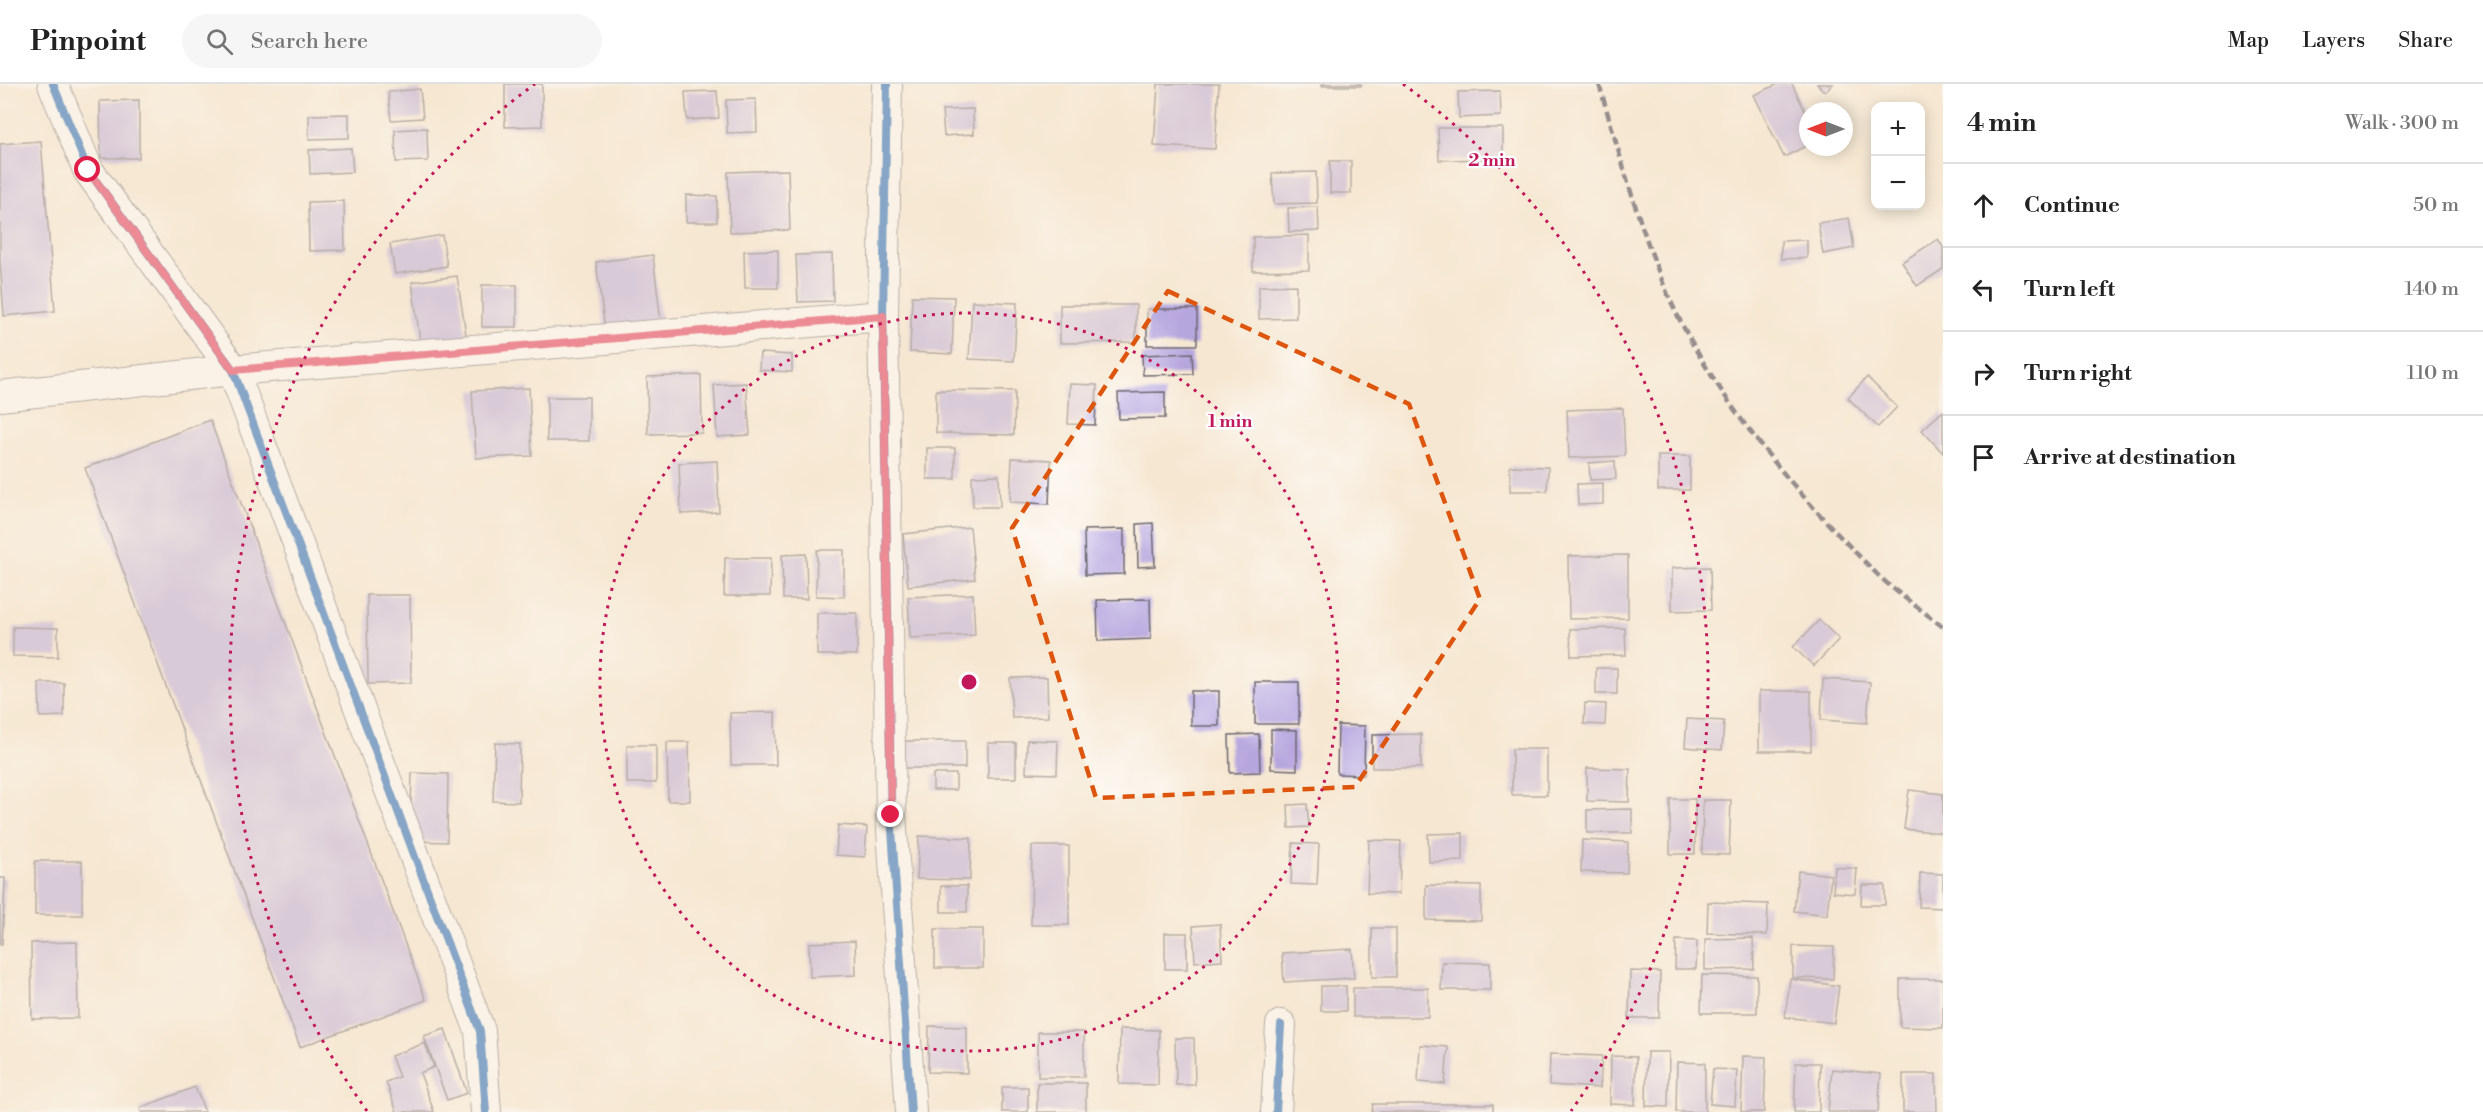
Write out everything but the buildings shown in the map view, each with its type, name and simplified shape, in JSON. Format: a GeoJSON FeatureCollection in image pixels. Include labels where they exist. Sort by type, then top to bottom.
{"type":"FeatureCollection","features":[{"type":"Feature","properties":{"kind":"street"},"geometry":{"type":"LineString","coordinates":[[53,84],[88,170],[233,370],[480,1031],[486,1112]]}},
{"type":"Feature","properties":{"kind":"street"},"geometry":{"type":"LineString","coordinates":[[887,84],[883,316],[891,815],[911,1112]]}},
{"type":"Feature","properties":{"kind":"street"},"geometry":{"type":"LineString","coordinates":[[0,396],[233,370],[883,316]]}},
{"type":"Feature","properties":{"kind":"street"},"geometry":{"type":"LineString","coordinates":[[1276,1112],[1281,1025]]}},
{"type":"Feature","properties":{"kind":"highlighted area"},"geometry":{"type":"Polygon","coordinates":[[[1168,291],[1409,404],[1480,599],[1355,787],[1096,798],[1012,528],[1168,291]]]}},
{"type":"Feature","properties":{"kind":"railway"},"geometry":{"type":"LineString","coordinates":[[1599,84],[1630,191],[1648,243],[1668,295],[1708,370],[1759,443],[1816,511],[1884,580],[1943,627]]}},
{"type":"Feature","properties":{"kind":"cycle path"},"geometry":{"type":"LineString","coordinates":[[53,84],[88,170],[233,370],[480,1031],[486,1112]]}},
{"type":"Feature","properties":{"kind":"cycle path"},"geometry":{"type":"LineString","coordinates":[[887,84],[883,316],[891,815],[911,1112]]}},
{"type":"Feature","properties":{"kind":"cycle path"},"geometry":{"type":"LineString","coordinates":[[1276,1112],[1281,1025]]}},
{"type":"Feature","properties":{"kind":"route"},"geometry":{"type":"LineString","coordinates":[[88,170],[233,370],[883,316],[891,815]]}}]}
